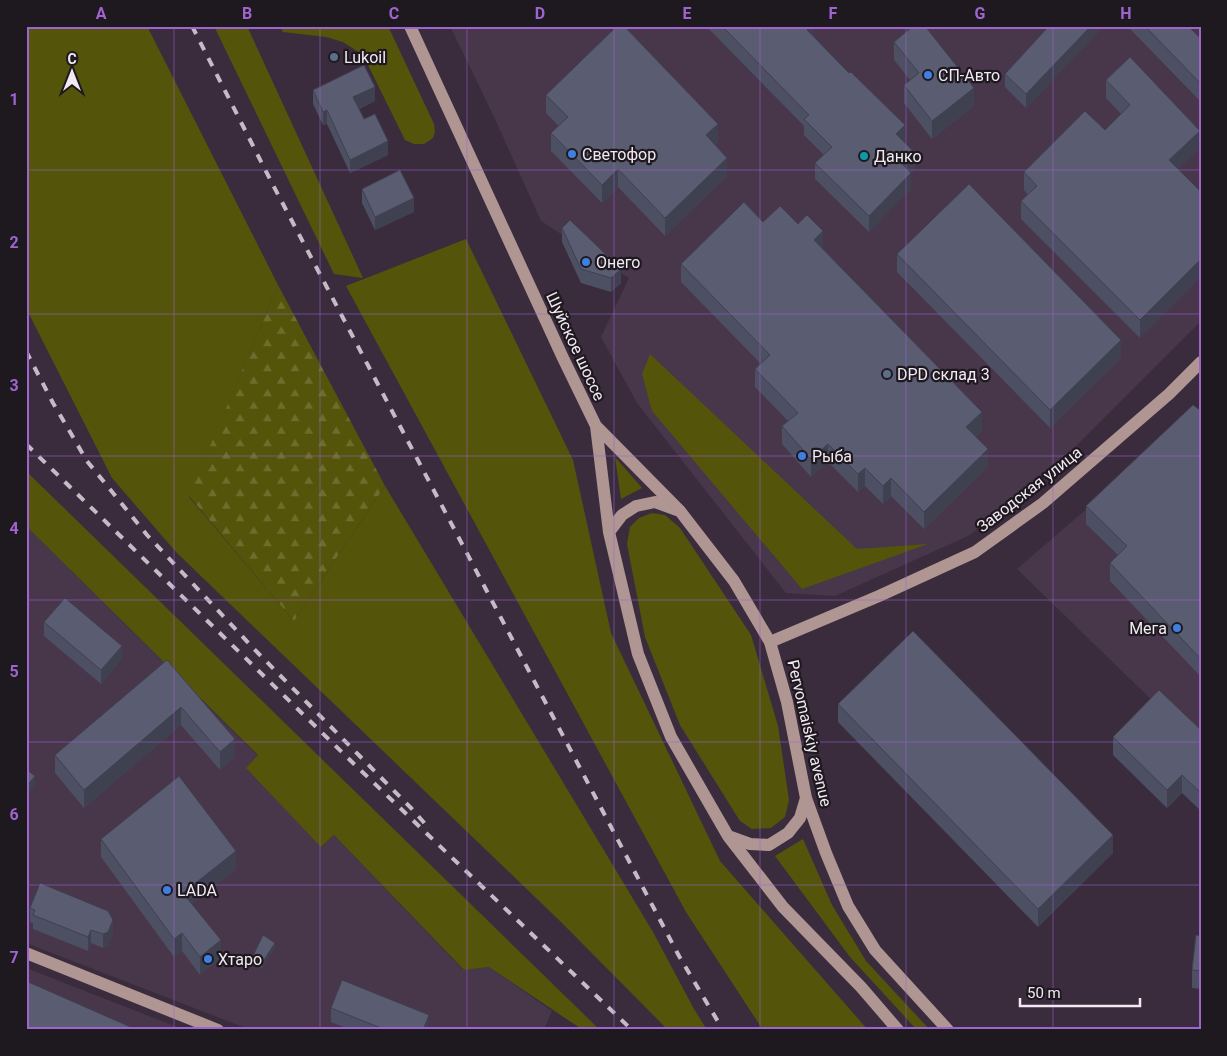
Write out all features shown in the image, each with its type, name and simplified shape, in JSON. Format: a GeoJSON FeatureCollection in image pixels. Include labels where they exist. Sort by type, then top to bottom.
{"type":"FeatureCollection","features":[{"type":"Feature","properties":{"kind":"main road","name":"Шуйское шоссе"},"geometry":{"type":"LineString","coordinates":[[410,26],[562,358],[596,426],[680,511],[734,581],[770,642]]}},
{"type":"Feature","properties":{"kind":"main road","name":"Заводская улица"},"geometry":{"type":"LineString","coordinates":[[770,642],[879,596],[975,552],[1043,503],[1169,394],[1201,362]]}},
{"type":"Feature","properties":{"kind":"main road"},"geometry":{"type":"LineString","coordinates":[[596,426],[609,532],[638,654],[671,737],[728,836],[782,907],[860,987],[898,1030]]}},
{"type":"Feature","properties":{"kind":"main road"},"geometry":{"type":"LineString","coordinates":[[609,532],[622,514],[636,506],[655,502],[680,511]]}},
{"type":"Feature","properties":{"kind":"main road","name":"Pervomaiskiy avenue"},"geometry":{"type":"LineString","coordinates":[[770,642],[787,702],[806,798],[848,906],[875,950],[948,1030]]}},
{"type":"Feature","properties":{"kind":"main road"},"geometry":{"type":"LineString","coordinates":[[728,836],[750,844],[769,845],[788,834],[800,818],[806,798]]}},
{"type":"Feature","properties":{"kind":"main road"},"geometry":{"type":"LineString","coordinates":[[26,953],[218,1030]]}},
{"type":"Feature","properties":{"kind":"shaded area"},"geometry":{"type":"Polygon","coordinates":[[[450,26],[1201,26],[1201,321],[1073,449],[970,535],[835,596],[786,593],[637,403],[601,337],[629,278],[541,221],[450,26]]]}},
{"type":"Feature","properties":{"kind":"shaded area"},"geometry":{"type":"Polygon","coordinates":[[[1201,410],[1201,748],[1017,569],[1201,410]]]}},
{"type":"Feature","properties":{"kind":"shaded area"},"geometry":{"type":"Polygon","coordinates":[[[26,526],[258,756],[246,768],[322,847],[334,835],[463,970],[489,967],[552,1011],[544,1030],[251,1030],[26,943],[26,526]]]}},
{"type":"Feature","properties":{"kind":"shaded area"},"geometry":{"type":"Polygon","coordinates":[[[26,968],[185,1030],[26,1030],[26,968]]]}},
{"type":"Feature","properties":{"kind":"green space"},"geometry":{"type":"Polygon","coordinates":[[[26,26],[147,26],[278,285],[189,497],[294,621],[385,486],[653,932],[707,1030],[668,1030],[561,922],[176,552],[112,478],[26,308],[26,26]]]}},
{"type":"Feature","properties":{"kind":"green space"},"geometry":{"type":"Polygon","coordinates":[[[214,26],[247,26],[363,278],[334,274],[214,26]]]}},
{"type":"Feature","properties":{"kind":"green space"},"geometry":{"type":"Polygon","coordinates":[[[280,26],[388,26],[434,124],[435,132],[433,138],[424,144],[414,144],[405,140],[363,55],[343,42],[326,37],[283,32],[280,26]]]}},
{"type":"Feature","properties":{"kind":"green space"},"geometry":{"type":"Polygon","coordinates":[[[466,239],[573,460],[611,633],[720,861],[868,1030],[763,1030],[686,912],[346,286],[466,239]]]}},
{"type":"Feature","properties":{"kind":"green space"},"geometry":{"type":"Polygon","coordinates":[[[278,285],[385,486],[294,621],[189,496],[278,285]]]}},
{"type":"Feature","properties":{"kind":"green space"},"geometry":{"type":"Polygon","coordinates":[[[650,354],[857,549],[928,544],[802,589],[652,411],[642,374],[650,354]]]}},
{"type":"Feature","properties":{"kind":"green space"},"geometry":{"type":"Polygon","coordinates":[[[615,457],[642,488],[621,499],[615,457]]]}},
{"type":"Feature","properties":{"kind":"green space"},"geometry":{"type":"Polygon","coordinates":[[[26,471],[600,1030],[583,1030],[489,967],[464,970],[334,835],[321,847],[246,768],[258,755],[26,526],[26,471]]]}},
{"type":"Feature","properties":{"kind":"green space"},"geometry":{"type":"Polygon","coordinates":[[[652,513],[665,515],[680,528],[751,635],[778,726],[789,800],[785,817],[771,828],[752,829],[740,821],[680,725],[645,637],[627,544],[630,527],[639,518],[652,513]]]}},
{"type":"Feature","properties":{"kind":"green space"},"geometry":{"type":"Polygon","coordinates":[[[803,839],[832,905],[866,961],[930,1030],[917,1030],[850,957],[775,856],[803,839]]]}},
{"type":"Feature","properties":{"kind":"building"},"geometry":{"type":"Polygon","coordinates":[[[617,26],[624,26],[718,124],[706,135],[727,158],[665,218],[618,169],[602,185],[551,133],[568,117],[546,95],[617,26]]]}},
{"type":"Feature","properties":{"kind":"building"},"geometry":{"type":"Polygon","coordinates":[[[722,26],[811,26],[807,30],[849,73],[851,72],[905,125],[896,134],[915,153],[903,165],[911,173],[869,216],[815,163],[832,147],[804,119],[809,115],[722,26]]]}},
{"type":"Feature","properties":{"kind":"building","name":"СП-Авто"},"geometry":{"type":"Polygon","coordinates":[[[913,26],[925,26],[974,88],[932,121],[904,85],[919,73],[894,42],[913,26]]]}},
{"type":"Feature","properties":{"kind":"building"},"geometry":{"type":"Polygon","coordinates":[[[1049,26],[1091,26],[1026,94],[1005,74],[1049,26]]]}},
{"type":"Feature","properties":{"kind":"building"},"geometry":{"type":"Polygon","coordinates":[[[1145,26],[1188,26],[1201,39],[1201,84],[1145,26]]]}},
{"type":"Feature","properties":{"kind":"building"},"geometry":{"type":"Polygon","coordinates":[[[1130,57],[1200,131],[1169,160],[1201,192],[1201,259],[1140,320],[1021,201],[1037,186],[1024,172],[1085,111],[1105,130],[1130,105],[1106,80],[1130,57]]]}},
{"type":"Feature","properties":{"kind":"building"},"geometry":{"type":"Polygon","coordinates":[[[364,65],[375,87],[353,97],[364,119],[375,114],[388,141],[350,160],[327,110],[323,112],[313,90],[364,65]]]}},
{"type":"Feature","properties":{"kind":"building"},"geometry":{"type":"Polygon","coordinates":[[[400,170],[414,198],[375,217],[362,189],[400,170]]]}},
{"type":"Feature","properties":{"kind":"building"},"geometry":{"type":"Polygon","coordinates":[[[969,184],[1121,340],[1050,410],[897,254],[969,184]]]}},
{"type":"Feature","properties":{"kind":"building"},"geometry":{"type":"Polygon","coordinates":[[[744,202],[763,222],[780,206],[798,224],[807,215],[823,231],[814,240],[982,412],[966,427],[988,449],[924,512],[891,478],[883,486],[865,468],[858,474],[828,444],[811,459],[782,426],[798,413],[755,369],[770,355],[681,264],[744,202]]]}},
{"type":"Feature","properties":{"kind":"building"},"geometry":{"type":"Polygon","coordinates":[[[570,220],[621,269],[611,278],[581,269],[562,228],[570,220]]]}},
{"type":"Feature","properties":{"kind":"building"},"geometry":{"type":"Polygon","coordinates":[[[1193,405],[1201,411],[1200,658],[1110,563],[1127,546],[1086,506],[1193,405]]]}},
{"type":"Feature","properties":{"kind":"building"},"geometry":{"type":"Polygon","coordinates":[[[65,598],[122,646],[101,670],[44,622],[65,598]]]}},
{"type":"Feature","properties":{"kind":"building"},"geometry":{"type":"Polygon","coordinates":[[[913,631],[1113,835],[1038,909],[838,704],[913,631]]]}},
{"type":"Feature","properties":{"kind":"building"},"geometry":{"type":"Polygon","coordinates":[[[167,660],[235,739],[220,752],[181,707],[84,790],[55,755],[167,660]]]}},
{"type":"Feature","properties":{"kind":"building"},"geometry":{"type":"Polygon","coordinates":[[[1159,690],[1201,730],[1201,793],[1182,775],[1167,790],[1113,737],[1159,690]]]}},
{"type":"Feature","properties":{"kind":"building"},"geometry":{"type":"Polygon","coordinates":[[[26,769],[35,776],[26,787],[26,769]]]}},
{"type":"Feature","properties":{"kind":"building","name":"LADA"},"geometry":{"type":"Polygon","coordinates":[[[179,776],[236,851],[183,893],[221,940],[200,957],[182,933],[174,939],[101,839],[179,776]]]}},
{"type":"Feature","properties":{"kind":"building"},"geometry":{"type":"Polygon","coordinates":[[[40,883],[108,911],[113,920],[108,932],[103,934],[91,930],[88,937],[33,915],[35,910],[30,908],[40,883]]]}},
{"type":"Feature","properties":{"kind":"building"},"geometry":{"type":"Polygon","coordinates":[[[263,935],[275,943],[262,963],[252,958],[263,935]]]}},
{"type":"Feature","properties":{"kind":"building"},"geometry":{"type":"Polygon","coordinates":[[[1196,935],[1201,936],[1201,971],[1192,970],[1196,935]]]}},
{"type":"Feature","properties":{"kind":"building"},"geometry":{"type":"Polygon","coordinates":[[[342,980],[429,1015],[423,1030],[386,1030],[331,1008],[342,980]]]}},
{"type":"Feature","properties":{"kind":"building"},"geometry":{"type":"Polygon","coordinates":[[[26,981],[133,1028],[133,1030],[26,1030],[26,981]]]}},
{"type":"Feature","properties":{"kind":"railway"},"geometry":{"type":"LineString","coordinates":[[192,26],[273,185],[679,956],[723,1030]]}},
{"type":"Feature","properties":{"kind":"railway"},"geometry":{"type":"LineString","coordinates":[[26,351],[53,403],[87,461],[147,535],[257,652],[427,826]]}},
{"type":"Feature","properties":{"kind":"railway"},"geometry":{"type":"LineString","coordinates":[[26,444],[352,762],[632,1030]]}},
{"type":"Feature","properties":{"kind":"place","name":"Lukoil"},"geometry":{"type":"Point","coordinates":[334,57]}},
{"type":"Feature","properties":{"kind":"place","name":"СП-Авто"},"geometry":{"type":"Point","coordinates":[928,75]}},
{"type":"Feature","properties":{"kind":"place","name":"Светофор"},"geometry":{"type":"Point","coordinates":[572,154]}},
{"type":"Feature","properties":{"kind":"place","name":"Данко"},"geometry":{"type":"Point","coordinates":[864,156]}},
{"type":"Feature","properties":{"kind":"place","name":"Онего"},"geometry":{"type":"Point","coordinates":[586,262]}},
{"type":"Feature","properties":{"kind":"place","name":"DPD склад 3"},"geometry":{"type":"Point","coordinates":[887,374]}},
{"type":"Feature","properties":{"kind":"place","name":"Рыба"},"geometry":{"type":"Point","coordinates":[802,456]}},
{"type":"Feature","properties":{"kind":"place","name":"Мега"},"geometry":{"type":"Point","coordinates":[1177,628]}},
{"type":"Feature","properties":{"kind":"place","name":"LADA"},"geometry":{"type":"Point","coordinates":[167,890]}},
{"type":"Feature","properties":{"kind":"place","name":"Хтаро"},"geometry":{"type":"Point","coordinates":[208,959]}}]}
